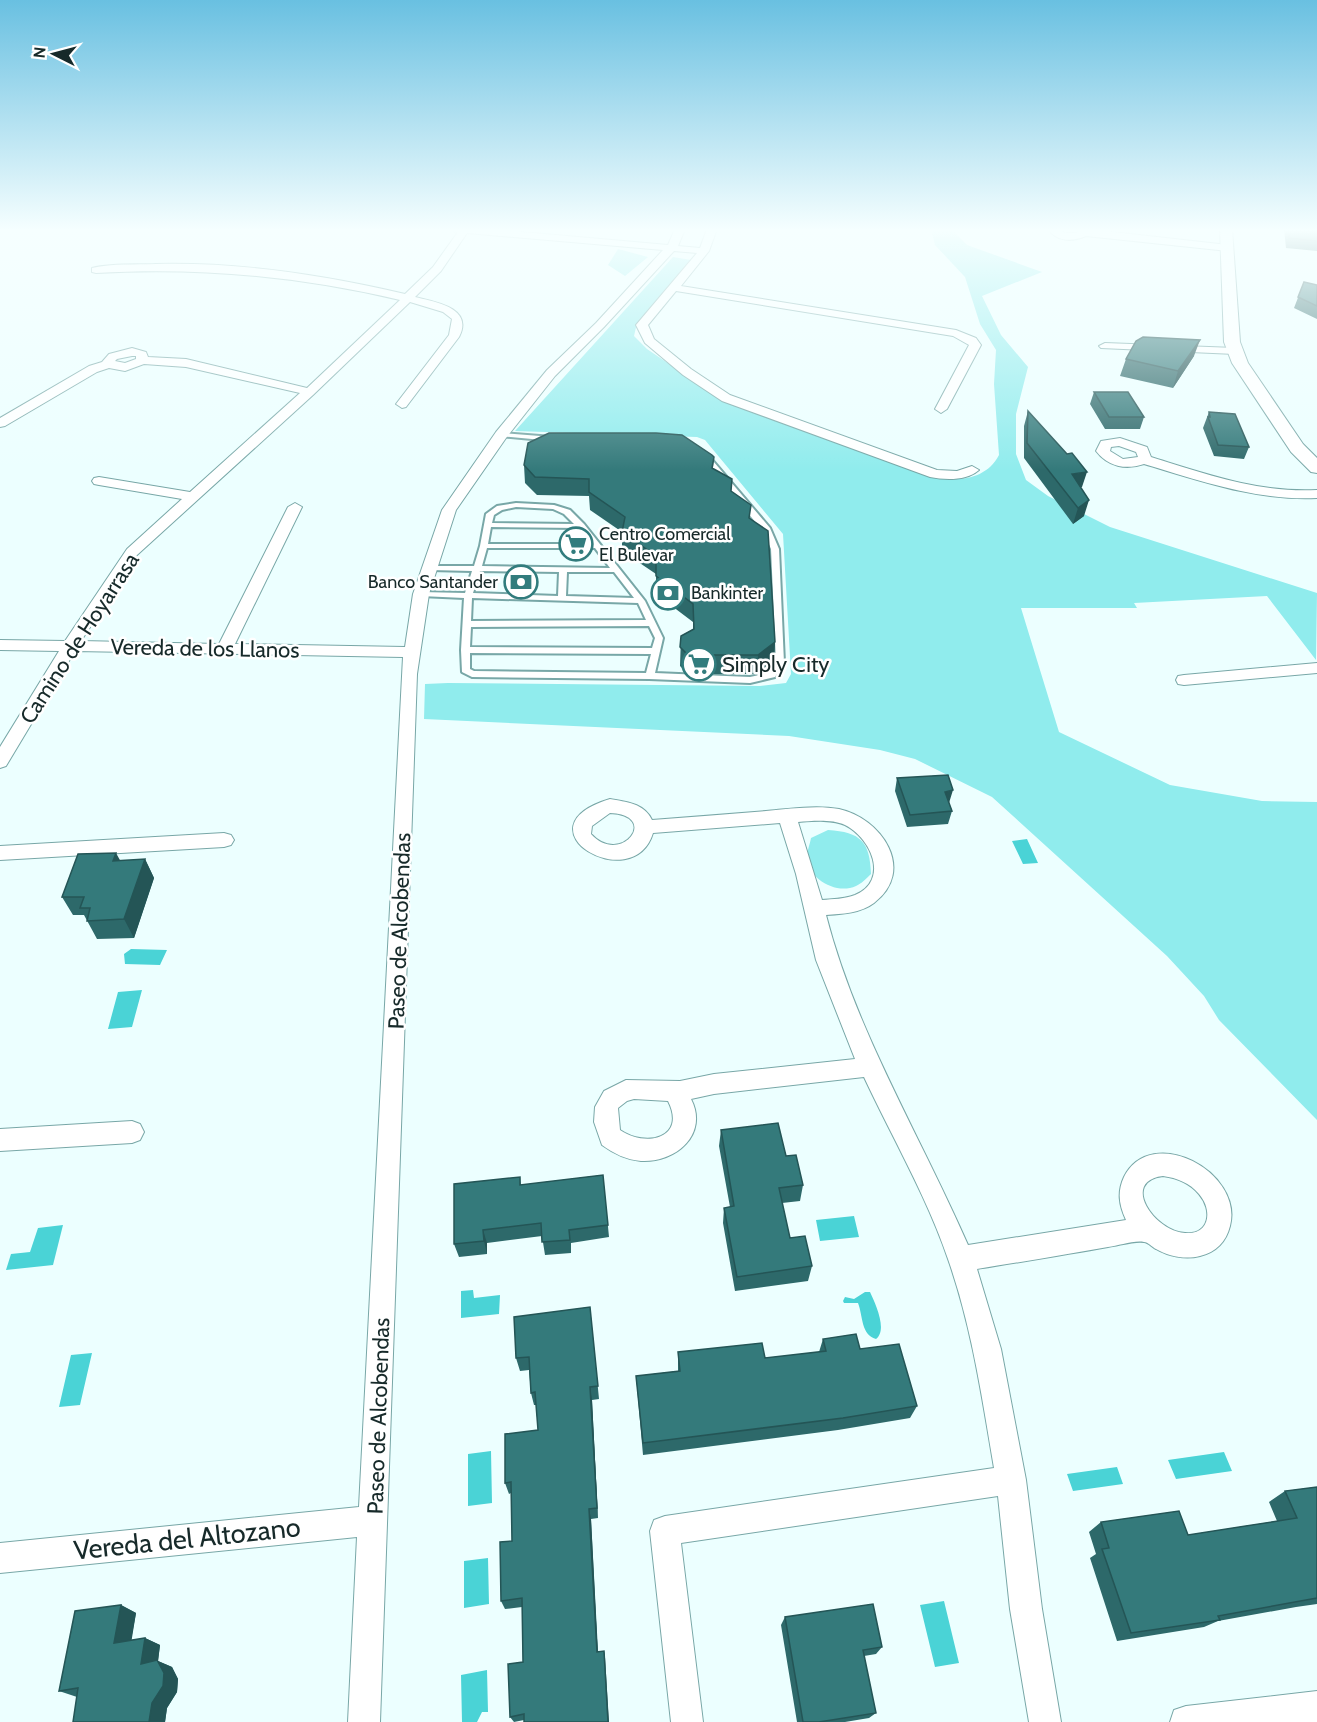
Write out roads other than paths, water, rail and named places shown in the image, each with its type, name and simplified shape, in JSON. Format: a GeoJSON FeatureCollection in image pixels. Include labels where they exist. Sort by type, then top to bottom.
{"type":"FeatureCollection","features":[{"type":"Feature","properties":{"kind":"street","name":"Camino de Hoyarrasa"},"geometry":{"type":"LineString","coordinates":[[0,762],[97,602],[132,552],[309,392],[395,309]]}},
{"type":"Feature","properties":{"kind":"street"},"geometry":{"type":"LineString","coordinates":[[402,404],[455,335],[458,325],[457,318],[445,309]]}},
{"type":"Feature","properties":{"kind":"street","name":"Paseo de Alcobendas"},"geometry":{"type":"LineString","coordinates":[[364,1722],[411,652],[421,594],[449,510],[501,435],[551,373],[614,309]]}},
{"type":"Feature","properties":{"kind":"street"},"geometry":{"type":"LineString","coordinates":[[656,309],[642,325],[649,342],[687,372],[726,398],[935,474],[958,475],[972,470]]}},
{"type":"Feature","properties":{"kind":"street"},"geometry":{"type":"LineString","coordinates":[[808,309],[956,333],[972,340],[975,345],[941,409]]}},
{"type":"Feature","properties":{"kind":"street"},"geometry":{"type":"LineString","coordinates":[[1231,309],[1232,342],[1240,363],[1297,448],[1317,468]]}},
{"type":"Feature","properties":{"kind":"street"},"geometry":{"type":"LineString","coordinates":[[1105,345],[1235,351]]}},
{"type":"Feature","properties":{"kind":"street"},"geometry":{"type":"LineString","coordinates":[[0,423],[93,369],[110,364],[126,367],[142,360],[186,363],[309,392]]}},
{"type":"Feature","properties":{"kind":"street"},"geometry":{"type":"LineString","coordinates":[[1143,459],[1218,482],[1288,494],[1317,494]]}},
{"type":"Feature","properties":{"kind":"street"},"geometry":{"type":"LineString","coordinates":[[99,481],[193,497]]}},
{"type":"Feature","properties":{"kind":"street"},"geometry":{"type":"LineString","coordinates":[[225,647],[296,507]]}},
{"type":"Feature","properties":{"kind":"street","name":"Vereda de los Llanos"},"geometry":{"type":"LineString","coordinates":[[0,645],[225,647],[411,652]]}},
{"type":"Feature","properties":{"kind":"street"},"geometry":{"type":"LineString","coordinates":[[1184,680],[1317,668]]}},
{"type":"Feature","properties":{"kind":"street"},"geometry":{"type":"LineString","coordinates":[[647,827],[786,817],[838,816],[855,821],[869,830],[880,850],[884,872],[878,889],[867,899],[847,905],[815,908]]}},
{"type":"Feature","properties":{"kind":"street"},"geometry":{"type":"LineString","coordinates":[[786,817],[815,908],[827,960],[870,1066],[939,1207],[961,1259],[987,1349],[1011,1480],[1026,1609],[1045,1722]]}},
{"type":"Feature","properties":{"kind":"street"},"geometry":{"type":"LineString","coordinates":[[0,853],[224,840]]}},
{"type":"Feature","properties":{"kind":"street"},"geometry":{"type":"LineString","coordinates":[[675,1091],[706,1084],[870,1066]]}},
{"type":"Feature","properties":{"kind":"street"},"geometry":{"type":"LineString","coordinates":[[0,1140],[132,1132]]}},
{"type":"Feature","properties":{"kind":"street"},"geometry":{"type":"LineString","coordinates":[[961,1259],[1147,1229]]}},
{"type":"Feature","properties":{"kind":"street"},"geometry":{"type":"LineString","coordinates":[[687,1722],[665,1532],[1011,1480]]}},
{"type":"Feature","properties":{"kind":"street","name":"Vereda del Altozano"},"geometry":{"type":"LineString","coordinates":[[0,1558],[374,1520]]}},
{"type":"Feature","properties":{"kind":"street"},"geometry":{"type":"LineString","coordinates":[[1186,1722],[1317,1707]]}},
{"type":"Feature","properties":{"kind":"lane"},"geometry":{"type":"LineString","coordinates":[[501,435],[561,440]]}},
{"type":"Feature","properties":{"kind":"lane"},"geometry":{"type":"LineString","coordinates":[[649,676],[654,669],[654,651],[659,638],[652,623],[641,601],[582,526],[567,512],[554,507],[516,505],[500,507],[490,514],[484,546],[468,596],[465,670],[472,674],[649,676],[750,680],[772,675],[780,663],[775,549],[767,530],[698,449]]}},
{"type":"Feature","properties":{"kind":"lane"},"geometry":{"type":"LineString","coordinates":[[489,525],[582,526]]}},
{"type":"Feature","properties":{"kind":"lane"},"geometry":{"type":"LineString","coordinates":[[484,546],[597,546]]}},
{"type":"Feature","properties":{"kind":"lane"},"geometry":{"type":"LineString","coordinates":[[430,568],[616,570]]}},
{"type":"Feature","properties":{"kind":"lane"},"geometry":{"type":"LineString","coordinates":[[562,599],[563,570]]}},
{"type":"Feature","properties":{"kind":"lane"},"geometry":{"type":"LineString","coordinates":[[421,594],[641,601]]}},
{"type":"Feature","properties":{"kind":"lane"},"geometry":{"type":"LineString","coordinates":[[466,624],[652,623]]}},
{"type":"Feature","properties":{"kind":"lane"},"geometry":{"type":"LineString","coordinates":[[465,650],[654,651]]}},
{"type":"Feature","properties":{"kind":"place","name":"Centro Comercial El Bulevar"},"geometry":{"type":"Point","coordinates":[576,544]}},
{"type":"Feature","properties":{"kind":"place","name":"Banco Santander"},"geometry":{"type":"Point","coordinates":[521,582]}},
{"type":"Feature","properties":{"kind":"place","name":"Bankinter"},"geometry":{"type":"Point","coordinates":[668,593]}},
{"type":"Feature","properties":{"kind":"place","name":"Simply City"},"geometry":{"type":"Point","coordinates":[699,664]}}]}
